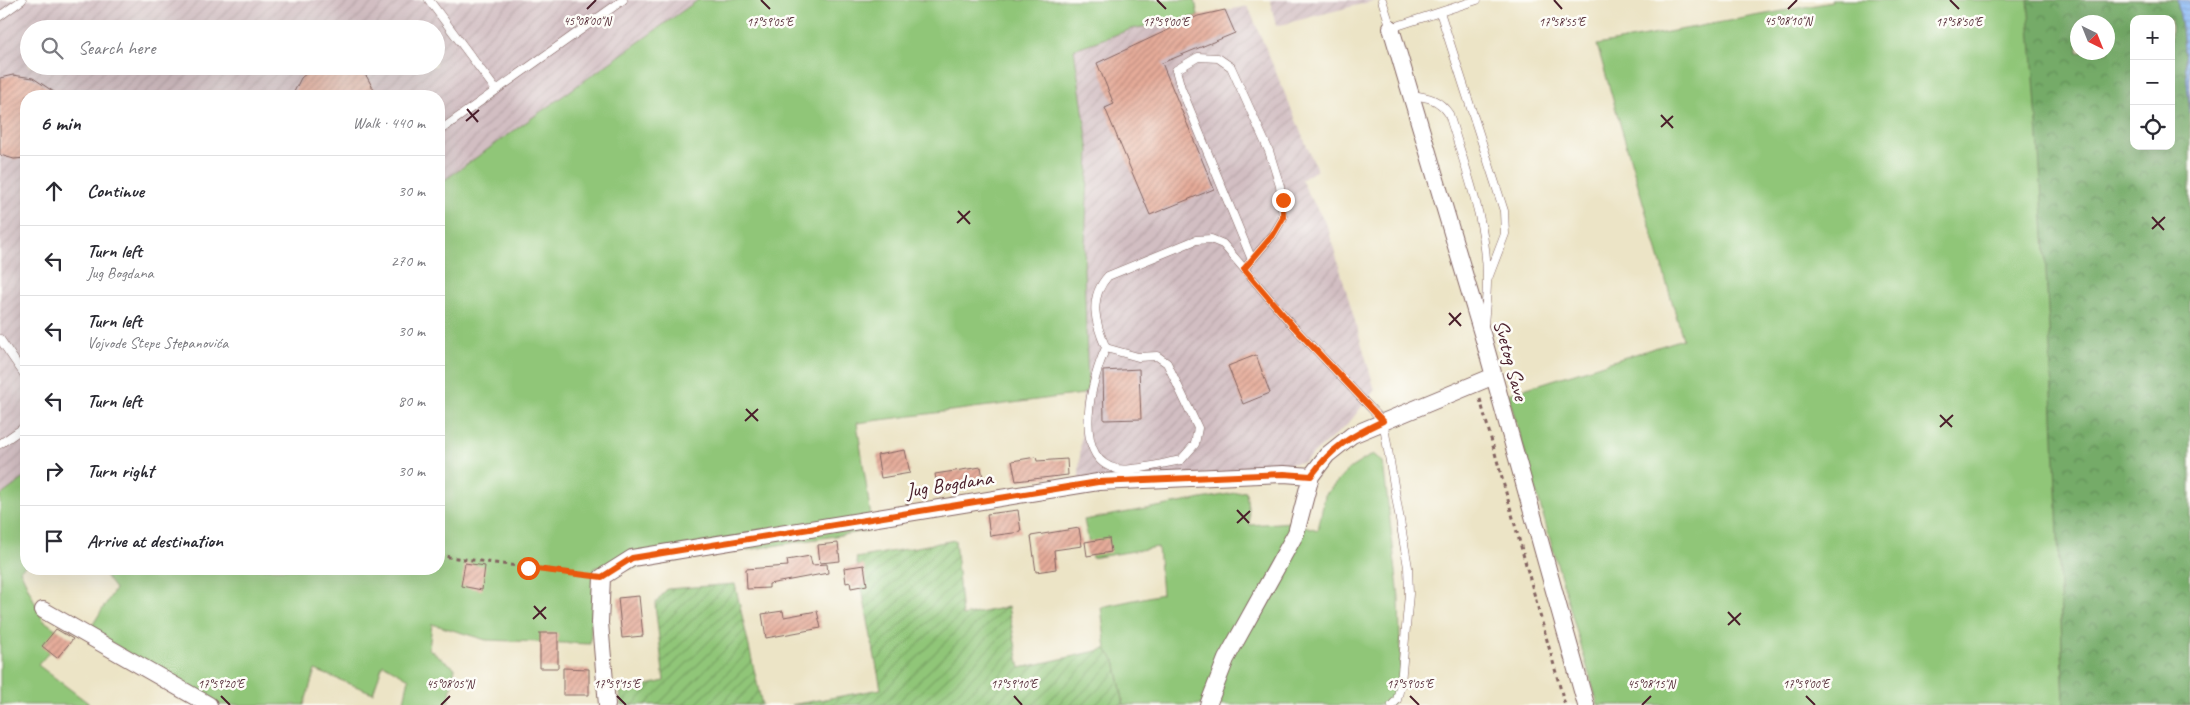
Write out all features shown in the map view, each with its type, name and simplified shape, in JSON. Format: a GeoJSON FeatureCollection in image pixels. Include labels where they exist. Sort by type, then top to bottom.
{"type":"FeatureCollection","features":[{"type":"Feature","properties":{"kind":"street","name":"Svetog Save"},"geometry":{"type":"LineString","coordinates":[[1391,28],[1484,337],[1486,379],[1586,705]]}},
{"type":"Feature","properties":{"kind":"street"},"geometry":{"type":"LineString","coordinates":[[1208,705],[1226,659],[1296,533],[1311,476],[1333,450],[1352,435],[1486,379]]}},
{"type":"Feature","properties":{"kind":"street","name":"Jug Bogdana"},"geometry":{"type":"LineString","coordinates":[[602,577],[632,558],[1098,482],[1284,474],[1311,476]]}},
{"type":"Feature","properties":{"kind":"street"},"geometry":{"type":"LineString","coordinates":[[602,577],[600,624],[607,705]]}},
{"type":"Feature","properties":{"kind":"street"},"geometry":{"type":"LineString","coordinates":[[43,610],[209,705]]}},
{"type":"Feature","properties":{"kind":"lane"},"geometry":{"type":"LineString","coordinates":[[0,16],[22,0]]}},
{"type":"Feature","properties":{"kind":"lane"},"geometry":{"type":"LineString","coordinates":[[429,0],[444,20]]}},
{"type":"Feature","properties":{"kind":"lane"},"geometry":{"type":"LineString","coordinates":[[445,127],[623,0]]}},
{"type":"Feature","properties":{"kind":"lane"},"geometry":{"type":"LineString","coordinates":[[1382,0],[1391,28],[1477,0]]}},
{"type":"Feature","properties":{"kind":"lane"},"geometry":{"type":"LineString","coordinates":[[1440,12],[1504,211],[1505,234],[1487,281]]}},
{"type":"Feature","properties":{"kind":"lane"},"geometry":{"type":"LineString","coordinates":[[445,21],[496,90]]}},
{"type":"Feature","properties":{"kind":"lane"},"geometry":{"type":"LineString","coordinates":[[1244,269],[1252,260],[1273,235],[1283,218],[1280,186],[1269,151],[1231,67],[1218,58],[1198,57],[1176,70],[1181,88],[1252,260]]}},
{"type":"Feature","properties":{"kind":"lane"},"geometry":{"type":"LineString","coordinates":[[1410,95],[1428,97],[1442,104],[1449,114],[1479,216],[1487,281],[1484,337]]}},
{"type":"Feature","properties":{"kind":"lane"},"geometry":{"type":"LineString","coordinates":[[1106,348],[1138,357],[1157,356],[1167,363],[1198,428],[1195,444],[1182,460],[1117,469],[1103,462],[1092,450],[1087,430],[1098,364],[1106,348],[1094,313],[1100,285],[1108,276],[1196,240],[1211,239],[1222,244],[1292,325],[1383,421],[1408,567],[1408,618],[1401,683],[1396,703]]}},
{"type":"Feature","properties":{"kind":"lane"},"geometry":{"type":"LineString","coordinates":[[0,339],[20,368]]}},
{"type":"Feature","properties":{"kind":"lane"},"geometry":{"type":"LineString","coordinates":[[0,444],[20,430]]}},
{"type":"Feature","properties":{"kind":"path"},"geometry":{"type":"LineString","coordinates":[[1486,379],[1482,407],[1565,705]]}},
{"type":"Feature","properties":{"kind":"path"},"geometry":{"type":"LineString","coordinates":[[445,556],[602,577]]}},
{"type":"Feature","properties":{"kind":"shaded area"},"geometry":{"type":"Polygon","coordinates":[[[0,0],[698,0],[445,180],[445,90],[20,90],[20,481],[0,496],[0,0]]]}},
{"type":"Feature","properties":{"kind":"shaded area"},"geometry":{"type":"Polygon","coordinates":[[[1270,0],[1377,0],[1276,26],[1270,0]]]}},
{"type":"Feature","properties":{"kind":"shaded area"},"geometry":{"type":"Polygon","coordinates":[[[1248,6],[1317,170],[1301,180],[1328,228],[1375,390],[1348,424],[1304,462],[1178,478],[1078,496],[1083,394],[1088,388],[1074,49],[1132,29],[1248,6]]]}},
{"type":"Feature","properties":{"kind":"green space"},"geometry":{"type":"Polygon","coordinates":[[[698,0],[1195,0],[1198,16],[1132,29],[1074,49],[1089,151],[1084,269],[1088,389],[1083,394],[857,423],[873,530],[628,569],[595,567],[590,644],[486,640],[432,624],[429,649],[455,668],[448,705],[403,705],[409,679],[383,664],[373,693],[315,670],[304,705],[211,705],[90,629],[115,589],[104,575],[445,575],[445,180],[698,0]]]}},
{"type":"Feature","properties":{"kind":"green space"},"geometry":{"type":"Polygon","coordinates":[[[1831,0],[2031,0],[2054,401],[2064,705],[1598,705],[1508,394],[1683,339],[1597,45],[1832,2],[1831,0]]]}},
{"type":"Feature","properties":{"kind":"green space"},"geometry":{"type":"Polygon","coordinates":[[[2028,0],[2177,0],[2182,28],[2190,114],[2190,705],[2064,705],[2058,529],[2041,176],[2028,0]]]}},
{"type":"Feature","properties":{"kind":"green space"},"geometry":{"type":"Polygon","coordinates":[[[1373,454],[1383,462],[1399,597],[1401,683],[1392,705],[1124,705],[1115,661],[1106,649],[1101,607],[1162,594],[1158,547],[1092,558],[1084,520],[1246,491],[1250,525],[1291,522],[1318,530],[1325,495],[1349,469],[1373,454]]]}},
{"type":"Feature","properties":{"kind":"green space"},"geometry":{"type":"Polygon","coordinates":[[[20,481],[20,575],[22,575],[43,620],[64,635],[38,665],[91,705],[0,705],[0,496],[20,481]]]}},
{"type":"Feature","properties":{"kind":"green space"},"geometry":{"type":"Polygon","coordinates":[[[955,540],[962,616],[1008,607],[1020,668],[1106,649],[1115,661],[1124,705],[791,705],[881,689],[856,558],[955,540]]]}},
{"type":"Feature","properties":{"kind":"green space"},"geometry":{"type":"Polygon","coordinates":[[[735,584],[762,705],[621,705],[620,692],[664,681],[655,604],[667,589],[735,584]]]}},
{"type":"Feature","properties":{"kind":"water"},"geometry":{"type":"Polygon","coordinates":[[[2177,0],[2190,0],[2190,114],[2182,28],[2177,0]]]}},
{"type":"Feature","properties":{"kind":"building"},"geometry":{"type":"Polygon","coordinates":[[[1225,10],[1235,33],[1162,63],[1214,189],[1150,215],[1105,108],[1114,104],[1097,63],[1198,16],[1225,10]]]}},
{"type":"Feature","properties":{"kind":"building"},"geometry":{"type":"Polygon","coordinates":[[[13,75],[33,78],[51,90],[20,90],[20,158],[14,159],[0,155],[0,78],[13,75]]]}},
{"type":"Feature","properties":{"kind":"building"},"geometry":{"type":"Polygon","coordinates":[[[304,75],[365,75],[374,90],[295,90],[304,75]]]}},
{"type":"Feature","properties":{"kind":"building"},"geometry":{"type":"Polygon","coordinates":[[[1256,355],[1270,393],[1243,404],[1228,366],[1256,355]]]}},
{"type":"Feature","properties":{"kind":"building"},"geometry":{"type":"Polygon","coordinates":[[[1139,369],[1141,419],[1104,420],[1103,371],[1139,369]]]}},
{"type":"Feature","properties":{"kind":"building"},"geometry":{"type":"Polygon","coordinates":[[[905,450],[910,473],[881,478],[877,455],[905,450]]]}},
{"type":"Feature","properties":{"kind":"building"},"geometry":{"type":"Polygon","coordinates":[[[1036,457],[1037,461],[1067,459],[1068,475],[1016,481],[1012,461],[1036,457]]]}},
{"type":"Feature","properties":{"kind":"building"},"geometry":{"type":"Polygon","coordinates":[[[981,467],[984,483],[938,490],[935,474],[981,467]]]}},
{"type":"Feature","properties":{"kind":"building"},"geometry":{"type":"Polygon","coordinates":[[[1018,510],[1021,532],[990,536],[987,514],[1018,510]]]}},
{"type":"Feature","properties":{"kind":"building"},"geometry":{"type":"Polygon","coordinates":[[[1079,528],[1082,546],[1054,550],[1056,569],[1036,572],[1031,536],[1079,528]]]}},
{"type":"Feature","properties":{"kind":"building"},"geometry":{"type":"Polygon","coordinates":[[[1109,538],[1111,552],[1087,556],[1085,542],[1109,538]]]}},
{"type":"Feature","properties":{"kind":"building"},"geometry":{"type":"Polygon","coordinates":[[[838,543],[840,561],[820,563],[818,545],[838,543]]]}},
{"type":"Feature","properties":{"kind":"building"},"geometry":{"type":"Polygon","coordinates":[[[810,556],[812,565],[827,564],[828,573],[769,584],[769,588],[747,589],[746,569],[788,566],[787,560],[810,556]]]}},
{"type":"Feature","properties":{"kind":"building"},"geometry":{"type":"Polygon","coordinates":[[[465,563],[485,566],[482,590],[461,586],[465,563]]]}},
{"type":"Feature","properties":{"kind":"building"},"geometry":{"type":"Polygon","coordinates":[[[864,565],[867,585],[851,588],[850,582],[846,583],[844,568],[864,565]]]}},
{"type":"Feature","properties":{"kind":"building"},"geometry":{"type":"Polygon","coordinates":[[[639,596],[643,636],[622,638],[618,598],[639,596]]]}},
{"type":"Feature","properties":{"kind":"building"},"geometry":{"type":"Polygon","coordinates":[[[783,611],[784,617],[817,611],[821,628],[766,638],[762,614],[783,611]]]}},
{"type":"Feature","properties":{"kind":"building"},"geometry":{"type":"Polygon","coordinates":[[[56,629],[73,639],[57,658],[42,646],[56,629]]]}},
{"type":"Feature","properties":{"kind":"building"},"geometry":{"type":"Polygon","coordinates":[[[540,633],[558,633],[558,668],[540,668],[540,633]]]}},
{"type":"Feature","properties":{"kind":"building"},"geometry":{"type":"Polygon","coordinates":[[[563,668],[589,669],[589,695],[563,695],[563,668]]]}},
{"type":"Feature","properties":{"kind":"route"},"geometry":{"type":"LineString","coordinates":[[528,568],[602,577],[632,558],[1098,482],[1284,474],[1311,476],[1327,455],[1352,435],[1383,421],[1292,325],[1244,269],[1273,235],[1283,218],[1283,200]]}}]}
